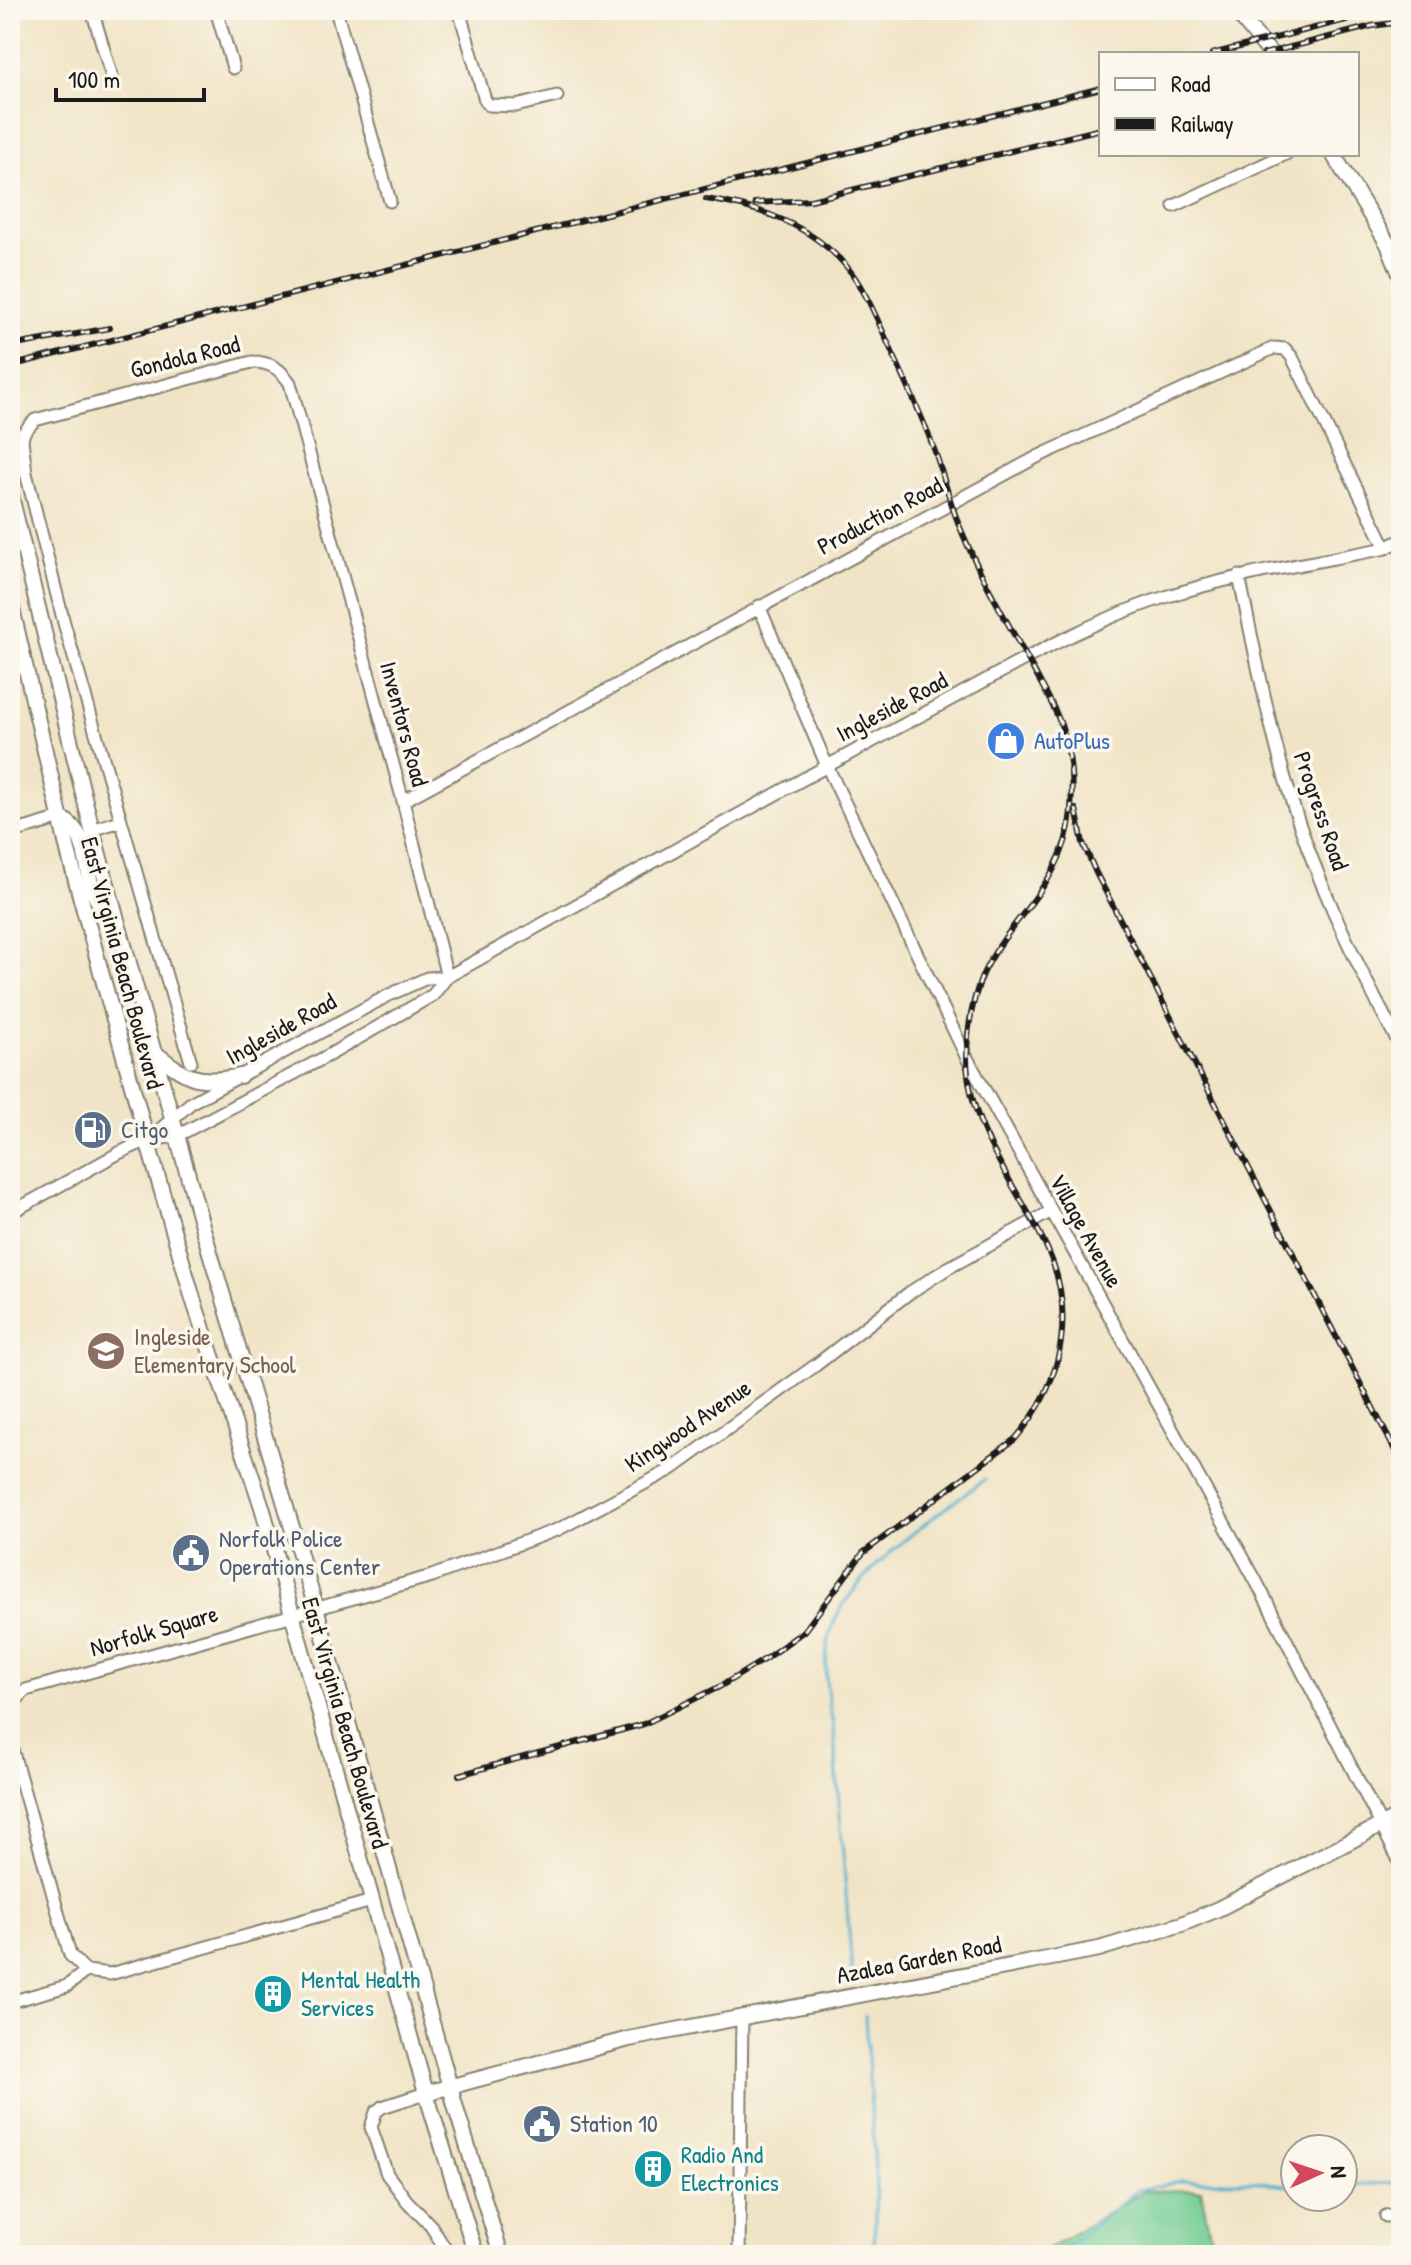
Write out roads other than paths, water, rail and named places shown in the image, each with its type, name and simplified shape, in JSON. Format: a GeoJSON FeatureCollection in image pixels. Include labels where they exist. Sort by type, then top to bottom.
{"type":"FeatureCollection","features":[{"type":"Feature","properties":{"kind":"main road"},"geometry":{"type":"LineString","coordinates":[[1235,10],[1269,52]]}},
{"type":"Feature","properties":{"kind":"main road"},"geometry":{"type":"LineString","coordinates":[[1334,156],[1388,244],[1401,276]]}},
{"type":"Feature","properties":{"kind":"main road"},"geometry":{"type":"LineString","coordinates":[[1388,244],[1401,255]]}},
{"type":"Feature","properties":{"kind":"main road","name":"East Virginia Beach Boulevard"},"geometry":{"type":"LineString","coordinates":[[10,492],[80,784],[177,1136],[316,1608],[449,2087],[501,2255]]}},
{"type":"Feature","properties":{"kind":"main road","name":"East Virginia Beach Boulevard"},"geometry":{"type":"LineString","coordinates":[[10,600],[61,818],[147,1140],[193,1299],[262,1507],[426,2093],[476,2255]]}},
{"type":"Feature","properties":{"kind":"main road"},"geometry":{"type":"LineString","coordinates":[[80,784],[61,818],[75,827],[79,834],[94,894],[119,925]]}},
{"type":"Feature","properties":{"kind":"main road"},"geometry":{"type":"LineString","coordinates":[[154,1052],[178,1072],[200,1080],[240,1076]]}},
{"type":"Feature","properties":{"kind":"main road","name":"Azalea Garden Road"},"geometry":{"type":"LineString","coordinates":[[426,2093],[629,2039],[1099,1949],[1141,1938],[1218,1909],[1401,1815]]}},
{"type":"Feature","properties":{"kind":"main road"},"geometry":{"type":"LineString","coordinates":[[448,2166],[471,2158]]}},
{"type":"Feature","properties":{"kind":"street"},"geometry":{"type":"LineString","coordinates":[[92,10],[112,77]]}},
{"type":"Feature","properties":{"kind":"street"},"geometry":{"type":"LineString","coordinates":[[216,10],[233,68]]}},
{"type":"Feature","properties":{"kind":"street"},"geometry":{"type":"LineString","coordinates":[[336,10],[390,201]]}},
{"type":"Feature","properties":{"kind":"street"},"geometry":{"type":"LineString","coordinates":[[459,10],[489,105],[516,106],[557,96]]}},
{"type":"Feature","properties":{"kind":"street"},"geometry":{"type":"LineString","coordinates":[[914,10],[915,14],[931,10]]}},
{"type":"Feature","properties":{"kind":"street"},"geometry":{"type":"LineString","coordinates":[[10,152],[10,193]]}},
{"type":"Feature","properties":{"kind":"street"},"geometry":{"type":"LineString","coordinates":[[1174,206],[1282,156]]}},
{"type":"Feature","properties":{"kind":"street","name":"Production Road"},"geometry":{"type":"LineString","coordinates":[[403,801],[1037,457],[1274,348],[1289,352],[1386,548]]}},
{"type":"Feature","properties":{"kind":"street","name":"Gondola Road"},"geometry":{"type":"LineString","coordinates":[[23,455],[24,432],[35,420],[196,376],[261,362],[276,368],[290,383],[317,483]]}},
{"type":"Feature","properties":{"kind":"street"},"geometry":{"type":"LineString","coordinates":[[10,460],[23,455]]}},
{"type":"Feature","properties":{"kind":"street","name":"East Virginia Beach Boulevard"},"geometry":{"type":"LineString","coordinates":[[23,455],[64,623],[191,1062]]}},
{"type":"Feature","properties":{"kind":"street","name":"Inventors Road"},"geometry":{"type":"LineString","coordinates":[[317,483],[447,977]]}},
{"type":"Feature","properties":{"kind":"street","name":"Ingleside Road"},"geometry":{"type":"LineString","coordinates":[[10,1213],[119,1153],[147,1140],[177,1136],[331,1054],[433,995],[447,977],[827,766],[1060,643],[1128,611],[1239,576],[1386,548],[1401,540]]}},
{"type":"Feature","properties":{"kind":"street","name":"Ingleside Road"},"geometry":{"type":"LineString","coordinates":[[1386,548],[1401,551]]}},
{"type":"Feature","properties":{"kind":"street","name":"Progress Road"},"geometry":{"type":"LineString","coordinates":[[1239,576],[1273,735],[1304,835],[1354,956],[1401,1047]]}},
{"type":"Feature","properties":{"kind":"street","name":"Village Avenue"},"geometry":{"type":"LineString","coordinates":[[759,606],[827,766],[948,1021],[1050,1212],[1256,1581],[1401,1864]]}},
{"type":"Feature","properties":{"kind":"street"},"geometry":{"type":"LineString","coordinates":[[10,833],[61,818]]}},
{"type":"Feature","properties":{"kind":"street","name":"East Virginia Beach Boulevard"},"geometry":{"type":"LineString","coordinates":[[92,830],[120,821]]}},
{"type":"Feature","properties":{"kind":"street","name":"Ingleside Road"},"geometry":{"type":"LineString","coordinates":[[147,1140],[192,1102],[389,995],[427,978],[447,977]]}},
{"type":"Feature","properties":{"kind":"street","name":"Kingwood Avenue"},"geometry":{"type":"LineString","coordinates":[[316,1608],[485,1558],[559,1529],[613,1502],[672,1469],[909,1293],[1050,1212]]}},
{"type":"Feature","properties":{"kind":"street","name":"Norfolk Square"},"geometry":{"type":"LineString","coordinates":[[11,1702],[26,1690],[316,1608]]}},
{"type":"Feature","properties":{"kind":"street"},"geometry":{"type":"LineString","coordinates":[[10,1742],[70,1955],[86,1971],[110,1974],[372,1901]]}},
{"type":"Feature","properties":{"kind":"street"},"geometry":{"type":"LineString","coordinates":[[10,2002],[67,1986],[86,1971]]}},
{"type":"Feature","properties":{"kind":"street"},"geometry":{"type":"LineString","coordinates":[[739,2255],[742,2016]]}},
{"type":"Feature","properties":{"kind":"street"},"geometry":{"type":"LineString","coordinates":[[426,2093],[382,2107],[376,2112],[371,2127],[387,2174],[431,2226],[449,2255]]}},
{"type":"Feature","properties":{"kind":"street"},"geometry":{"type":"LineString","coordinates":[[1386,2216],[1401,2214]]}},
{"type":"Feature","properties":{"kind":"waterway"},"geometry":{"type":"LineString","coordinates":[[852,1971],[833,1724],[828,1697],[828,1641],[837,1616],[849,1597],[883,1559],[985,1479]]}},
{"type":"Feature","properties":{"kind":"waterway"},"geometry":{"type":"LineString","coordinates":[[865,2016],[876,2182],[874,2255]]}},
{"type":"Feature","properties":{"kind":"waterway"},"geometry":{"type":"LineString","coordinates":[[1359,2184],[1396,2183],[1401,2180]]}},
{"type":"Feature","properties":{"kind":"waterway"},"geometry":{"type":"LineString","coordinates":[[1052,2255],[1078,2239],[1138,2190],[1181,2181],[1279,2184]]}},
{"type":"Feature","properties":{"kind":"railway"},"geometry":{"type":"LineString","coordinates":[[1220,52],[1385,10]]}},
{"type":"Feature","properties":{"kind":"railway"},"geometry":{"type":"LineString","coordinates":[[1272,52],[1372,26],[1401,22]]}},
{"type":"Feature","properties":{"kind":"railway"},"geometry":{"type":"LineString","coordinates":[[10,366],[1099,89]]}},
{"type":"Feature","properties":{"kind":"railway"},"geometry":{"type":"LineString","coordinates":[[755,203],[811,200],[1099,129]]}},
{"type":"Feature","properties":{"kind":"railway"},"geometry":{"type":"LineString","coordinates":[[459,1775],[644,1724],[721,1686],[765,1659],[804,1631],[863,1553],[1015,1439],[1045,1393],[1061,1343],[1060,1290],[1053,1264],[984,1130],[969,1084],[967,1059],[971,1016],[983,974],[1048,879],[1067,837],[1072,789],[1064,735],[1051,703],[969,549],[918,409],[870,304],[847,267],[817,239],[782,220],[745,207],[706,199]]}},
{"type":"Feature","properties":{"kind":"railway"},"geometry":{"type":"LineString","coordinates":[[10,346],[110,328]]}},
{"type":"Feature","properties":{"kind":"railway"},"geometry":{"type":"LineString","coordinates":[[1076,809],[1083,843],[1096,873],[1401,1462]]}},
{"type":"Feature","properties":{"kind":"place","name":"AutoPlus"},"geometry":{"type":"Point","coordinates":[1006,741]}},
{"type":"Feature","properties":{"kind":"place","name":"Citgo"},"geometry":{"type":"Point","coordinates":[93,1130]}},
{"type":"Feature","properties":{"kind":"place","name":"Ingleside Elementary School"},"geometry":{"type":"Point","coordinates":[106,1351]}},
{"type":"Feature","properties":{"kind":"place","name":"Norfolk Police Operations Center"},"geometry":{"type":"Point","coordinates":[191,1553]}},
{"type":"Feature","properties":{"kind":"place","name":"Mental Health Services"},"geometry":{"type":"Point","coordinates":[273,1994]}},
{"type":"Feature","properties":{"kind":"place","name":"Station 10"},"geometry":{"type":"Point","coordinates":[542,2124]}},
{"type":"Feature","properties":{"kind":"place","name":"Radio And Electronics"},"geometry":{"type":"Point","coordinates":[653,2169]}}]}
